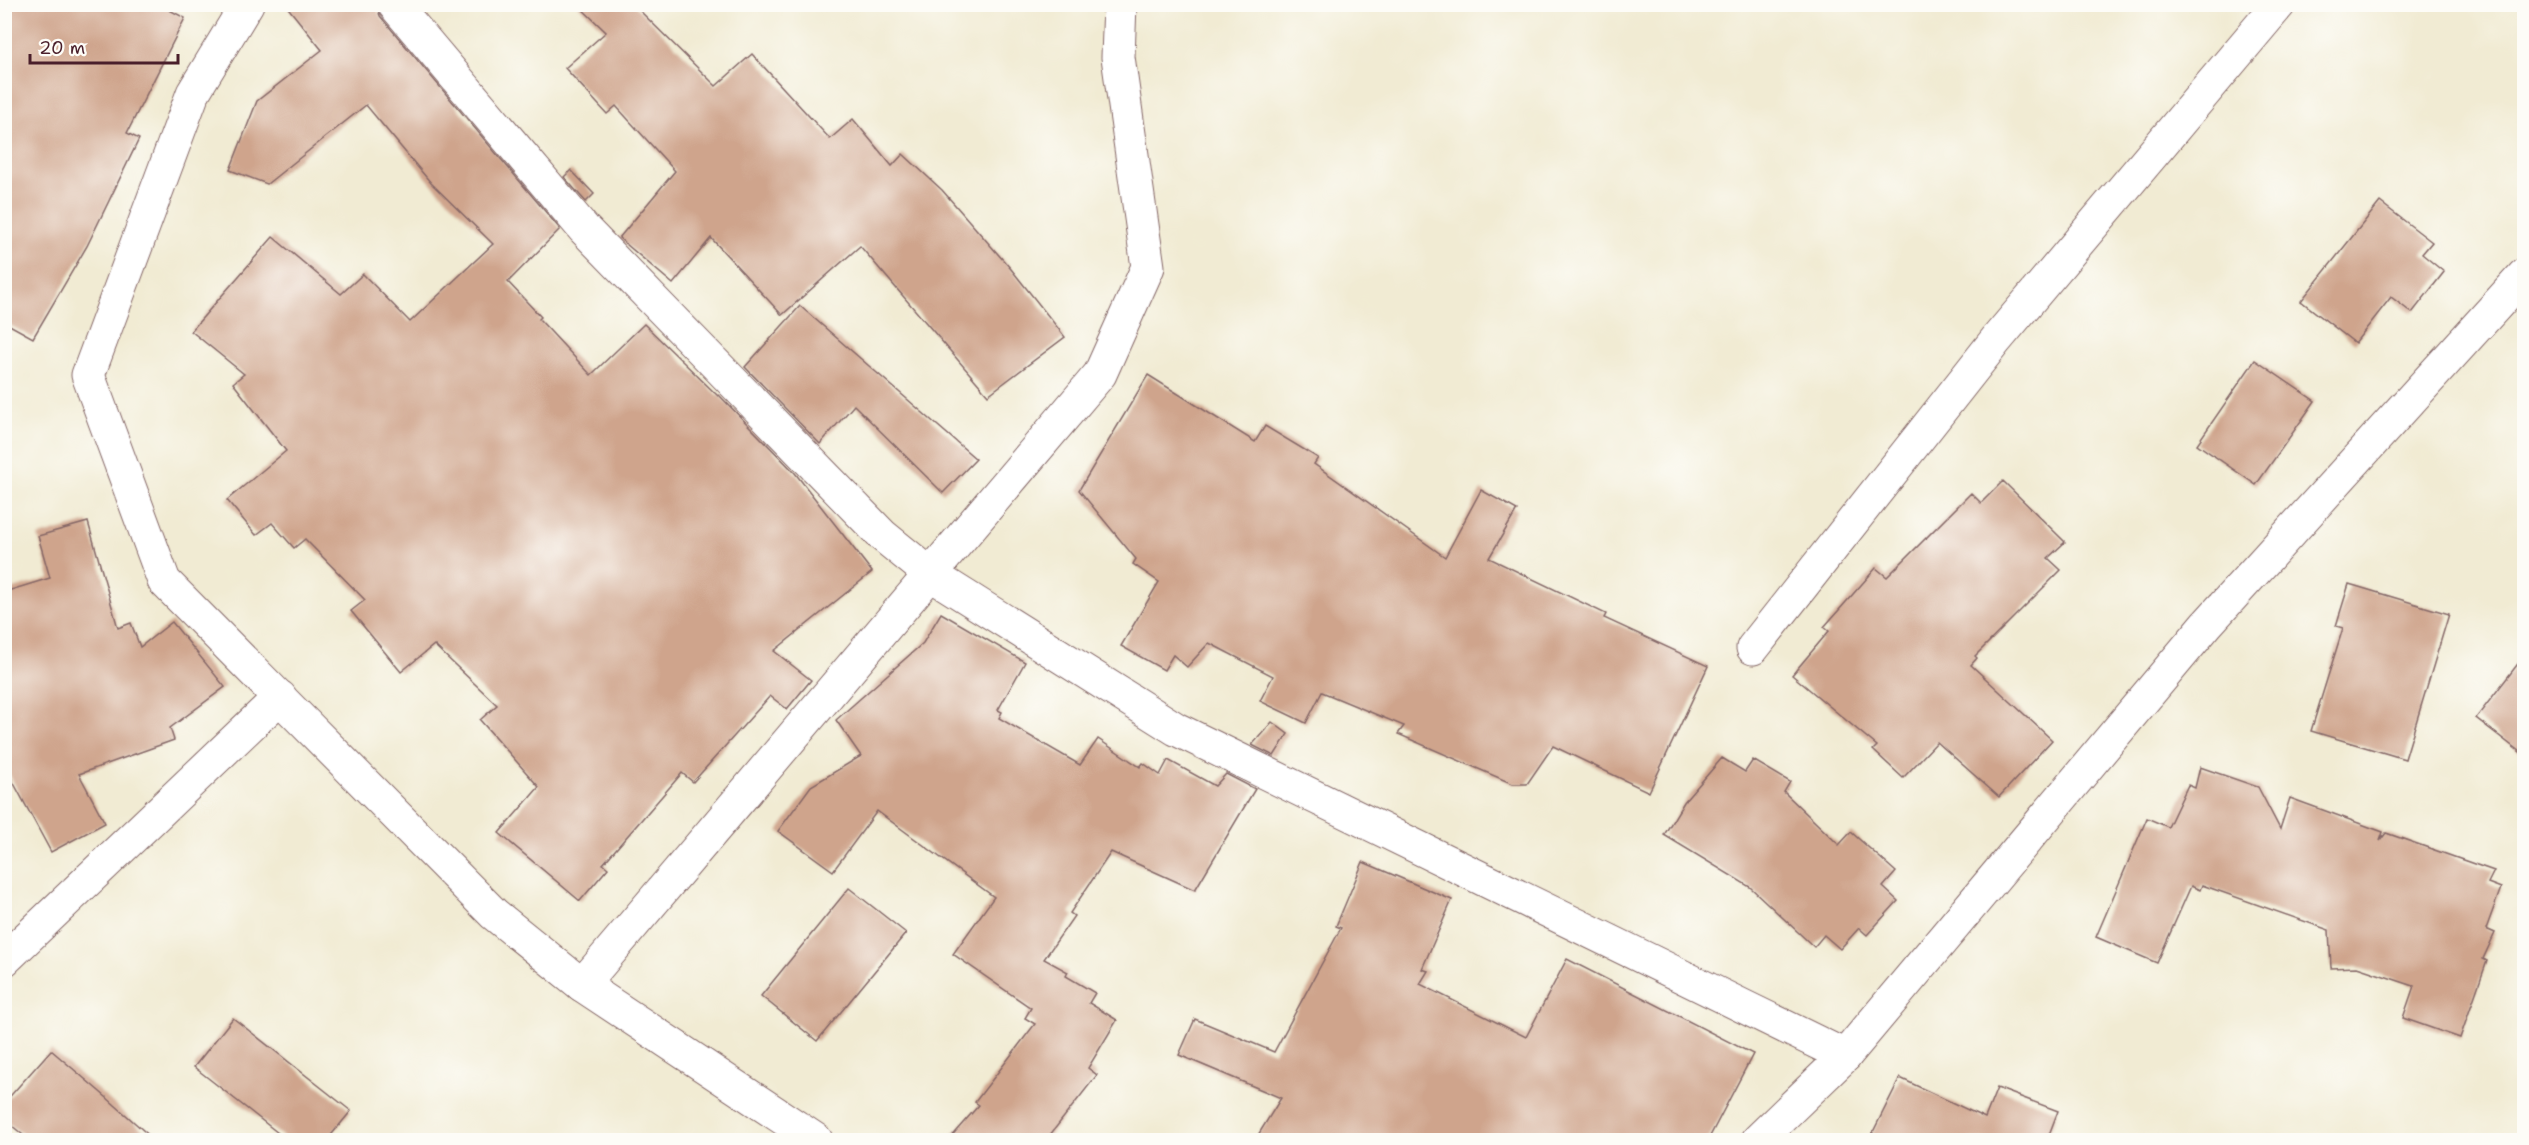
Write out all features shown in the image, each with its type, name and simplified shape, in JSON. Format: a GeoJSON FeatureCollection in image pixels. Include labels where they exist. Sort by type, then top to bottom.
{"type":"FeatureCollection","features":[{"type":"Feature","properties":{"kind":"street"},"geometry":{"type":"LineString","coordinates":[[247,4],[193,93],[88,375],[164,580],[494,914],[582,985],[816,1140]]}},
{"type":"Feature","properties":{"kind":"street"},"geometry":{"type":"LineString","coordinates":[[394,4],[584,229],[882,535],[930,574],[1176,729],[1845,1056]]}},
{"type":"Feature","properties":{"kind":"street"},"geometry":{"type":"LineString","coordinates":[[582,985],[1100,374],[1148,267],[1118,57],[1120,4]]}},
{"type":"Feature","properties":{"kind":"street"},"geometry":{"type":"LineString","coordinates":[[1754,648],[1996,340],[2279,4]]}},
{"type":"Feature","properties":{"kind":"street"},"geometry":{"type":"LineString","coordinates":[[1758,1140],[1845,1056],[2207,624],[2524,274]]}},
{"type":"Feature","properties":{"kind":"street"},"geometry":{"type":"LineString","coordinates":[[4,960],[280,697]]}},
{"type":"Feature","properties":{"kind":"building"},"geometry":{"type":"Polygon","coordinates":[[[4,4],[158,4],[185,18],[127,133],[139,139],[87,246],[33,338],[4,322],[4,4]]]}},
{"type":"Feature","properties":{"kind":"building"},"geometry":{"type":"Polygon","coordinates":[[[285,4],[376,4],[380,16],[560,229],[508,282],[541,317],[539,319],[591,375],[644,324],[719,395],[795,473],[872,572],[774,651],[811,680],[787,709],[770,696],[693,782],[682,773],[603,864],[608,868],[580,901],[499,833],[539,787],[480,720],[497,705],[434,645],[401,672],[351,611],[365,600],[305,539],[294,548],[272,523],[256,535],[227,500],[286,451],[233,383],[244,374],[191,331],[273,237],[341,294],[363,274],[410,322],[493,244],[431,183],[366,105],[267,184],[230,170],[257,101],[322,50],[285,4]]]}},
{"type":"Feature","properties":{"kind":"building"},"geometry":{"type":"Polygon","coordinates":[[[577,4],[633,4],[716,86],[752,54],[830,139],[853,119],[892,166],[903,154],[942,190],[1011,269],[1065,337],[988,395],[860,246],[782,315],[711,238],[673,284],[619,238],[675,171],[616,106],[607,114],[565,68],[606,32],[577,4]]]}},
{"type":"Feature","properties":{"kind":"building"},"geometry":{"type":"Polygon","coordinates":[[[571,170],[594,194],[586,202],[564,177],[571,170]]]}},
{"type":"Feature","properties":{"kind":"building"},"geometry":{"type":"Polygon","coordinates":[[[2380,202],[2432,242],[2422,254],[2444,272],[2412,313],[2391,297],[2355,343],[2301,301],[2380,202]]]}},
{"type":"Feature","properties":{"kind":"building"},"geometry":{"type":"Polygon","coordinates":[[[800,306],[976,459],[943,493],[854,405],[820,444],[745,367],[800,306]]]}},
{"type":"Feature","properties":{"kind":"building"},"geometry":{"type":"Polygon","coordinates":[[[2255,360],[2315,401],[2256,485],[2197,444],[2255,360]]]}},
{"type":"Feature","properties":{"kind":"building"},"geometry":{"type":"Polygon","coordinates":[[[1148,375],[1255,442],[1265,426],[1318,458],[1314,464],[1445,557],[1481,490],[1517,510],[1489,558],[1606,614],[1604,618],[1708,666],[1649,792],[1553,746],[1527,784],[1513,784],[1398,734],[1404,726],[1322,692],[1306,723],[1260,701],[1273,676],[1209,643],[1187,667],[1173,655],[1164,670],[1121,646],[1159,582],[1133,564],[1136,559],[1079,490],[1148,375]]]}},
{"type":"Feature","properties":{"kind":"building"},"geometry":{"type":"Polygon","coordinates":[[[2003,481],[2065,542],[2048,558],[2061,570],[1975,656],[1977,658],[1971,665],[2052,740],[1999,797],[1937,742],[1903,778],[1873,750],[1877,746],[1792,675],[1829,631],[1824,627],[1876,568],[1887,577],[1971,493],[1981,503],[2003,481]]]}},
{"type":"Feature","properties":{"kind":"building"},"geometry":{"type":"Polygon","coordinates":[[[88,522],[118,628],[131,623],[140,647],[172,622],[225,687],[170,728],[174,740],[79,774],[105,823],[51,852],[4,765],[4,592],[50,578],[38,536],[88,522]]]}},
{"type":"Feature","properties":{"kind":"building"},"geometry":{"type":"Polygon","coordinates":[[[2349,584],[2449,614],[2405,759],[2311,731],[2343,628],[2336,626],[2349,584]]]}},
{"type":"Feature","properties":{"kind":"building"},"geometry":{"type":"Polygon","coordinates":[[[941,613],[1025,662],[998,710],[1002,712],[999,718],[1080,765],[1098,739],[1140,767],[1143,763],[1160,775],[1168,760],[1215,786],[1226,774],[1255,789],[1195,890],[1111,852],[1070,913],[1074,916],[1044,959],[1068,972],[1066,976],[1095,993],[1089,1003],[1117,1020],[1088,1068],[1097,1075],[1046,1140],[948,1140],[979,1105],[975,1102],[1035,1024],[1025,1018],[1031,1008],[953,954],[994,897],[877,811],[833,871],[778,831],[811,786],[861,756],[836,720],[923,643],[941,613]]]}},
{"type":"Feature","properties":{"kind":"building"},"geometry":{"type":"Polygon","coordinates":[[[2524,656],[2524,755],[2476,718],[2524,656]]]}},
{"type":"Feature","properties":{"kind":"building"},"geometry":{"type":"Polygon","coordinates":[[[1272,722],[1288,734],[1274,756],[1252,745],[1272,722]]]}},
{"type":"Feature","properties":{"kind":"building"},"geometry":{"type":"Polygon","coordinates":[[[1722,758],[1745,772],[1753,760],[1790,782],[1784,792],[1839,845],[1851,832],[1896,872],[1883,887],[1898,901],[1867,935],[1859,928],[1840,949],[1824,935],[1814,947],[1750,887],[1664,835],[1684,802],[1722,758]]]}},
{"type":"Feature","properties":{"kind":"building"},"geometry":{"type":"Polygon","coordinates":[[[2200,767],[2258,787],[2280,829],[2290,798],[2383,832],[2380,841],[2386,833],[2494,871],[2488,883],[2501,888],[2486,929],[2495,933],[2483,959],[2487,961],[2460,1038],[2403,1018],[2414,986],[2357,967],[2331,968],[2329,930],[2202,885],[2200,890],[2191,886],[2157,963],[2096,937],[2147,818],[2168,827],[2188,785],[2195,788],[2200,767]]]}},
{"type":"Feature","properties":{"kind":"building"},"geometry":{"type":"Polygon","coordinates":[[[1363,862],[1452,900],[1422,969],[1428,971],[1420,984],[1526,1037],[1567,959],[1753,1054],[1708,1140],[1255,1140],[1281,1098],[1179,1055],[1195,1019],[1274,1052],[1341,928],[1336,926],[1363,862]]]}},
{"type":"Feature","properties":{"kind":"building"},"geometry":{"type":"Polygon","coordinates":[[[849,888],[906,933],[817,1041],[761,996],[849,888]]]}},
{"type":"Feature","properties":{"kind":"building"},"geometry":{"type":"Polygon","coordinates":[[[233,1018],[351,1111],[327,1140],[287,1140],[194,1067],[233,1018]]]}},
{"type":"Feature","properties":{"kind":"building"},"geometry":{"type":"Polygon","coordinates":[[[51,1050],[154,1140],[29,1140],[4,1119],[4,1103],[51,1050]]]}},
{"type":"Feature","properties":{"kind":"building"},"geometry":{"type":"Polygon","coordinates":[[[1900,1078],[1985,1118],[1997,1088],[2058,1111],[2047,1140],[1869,1140],[1900,1078]]]}}]}
